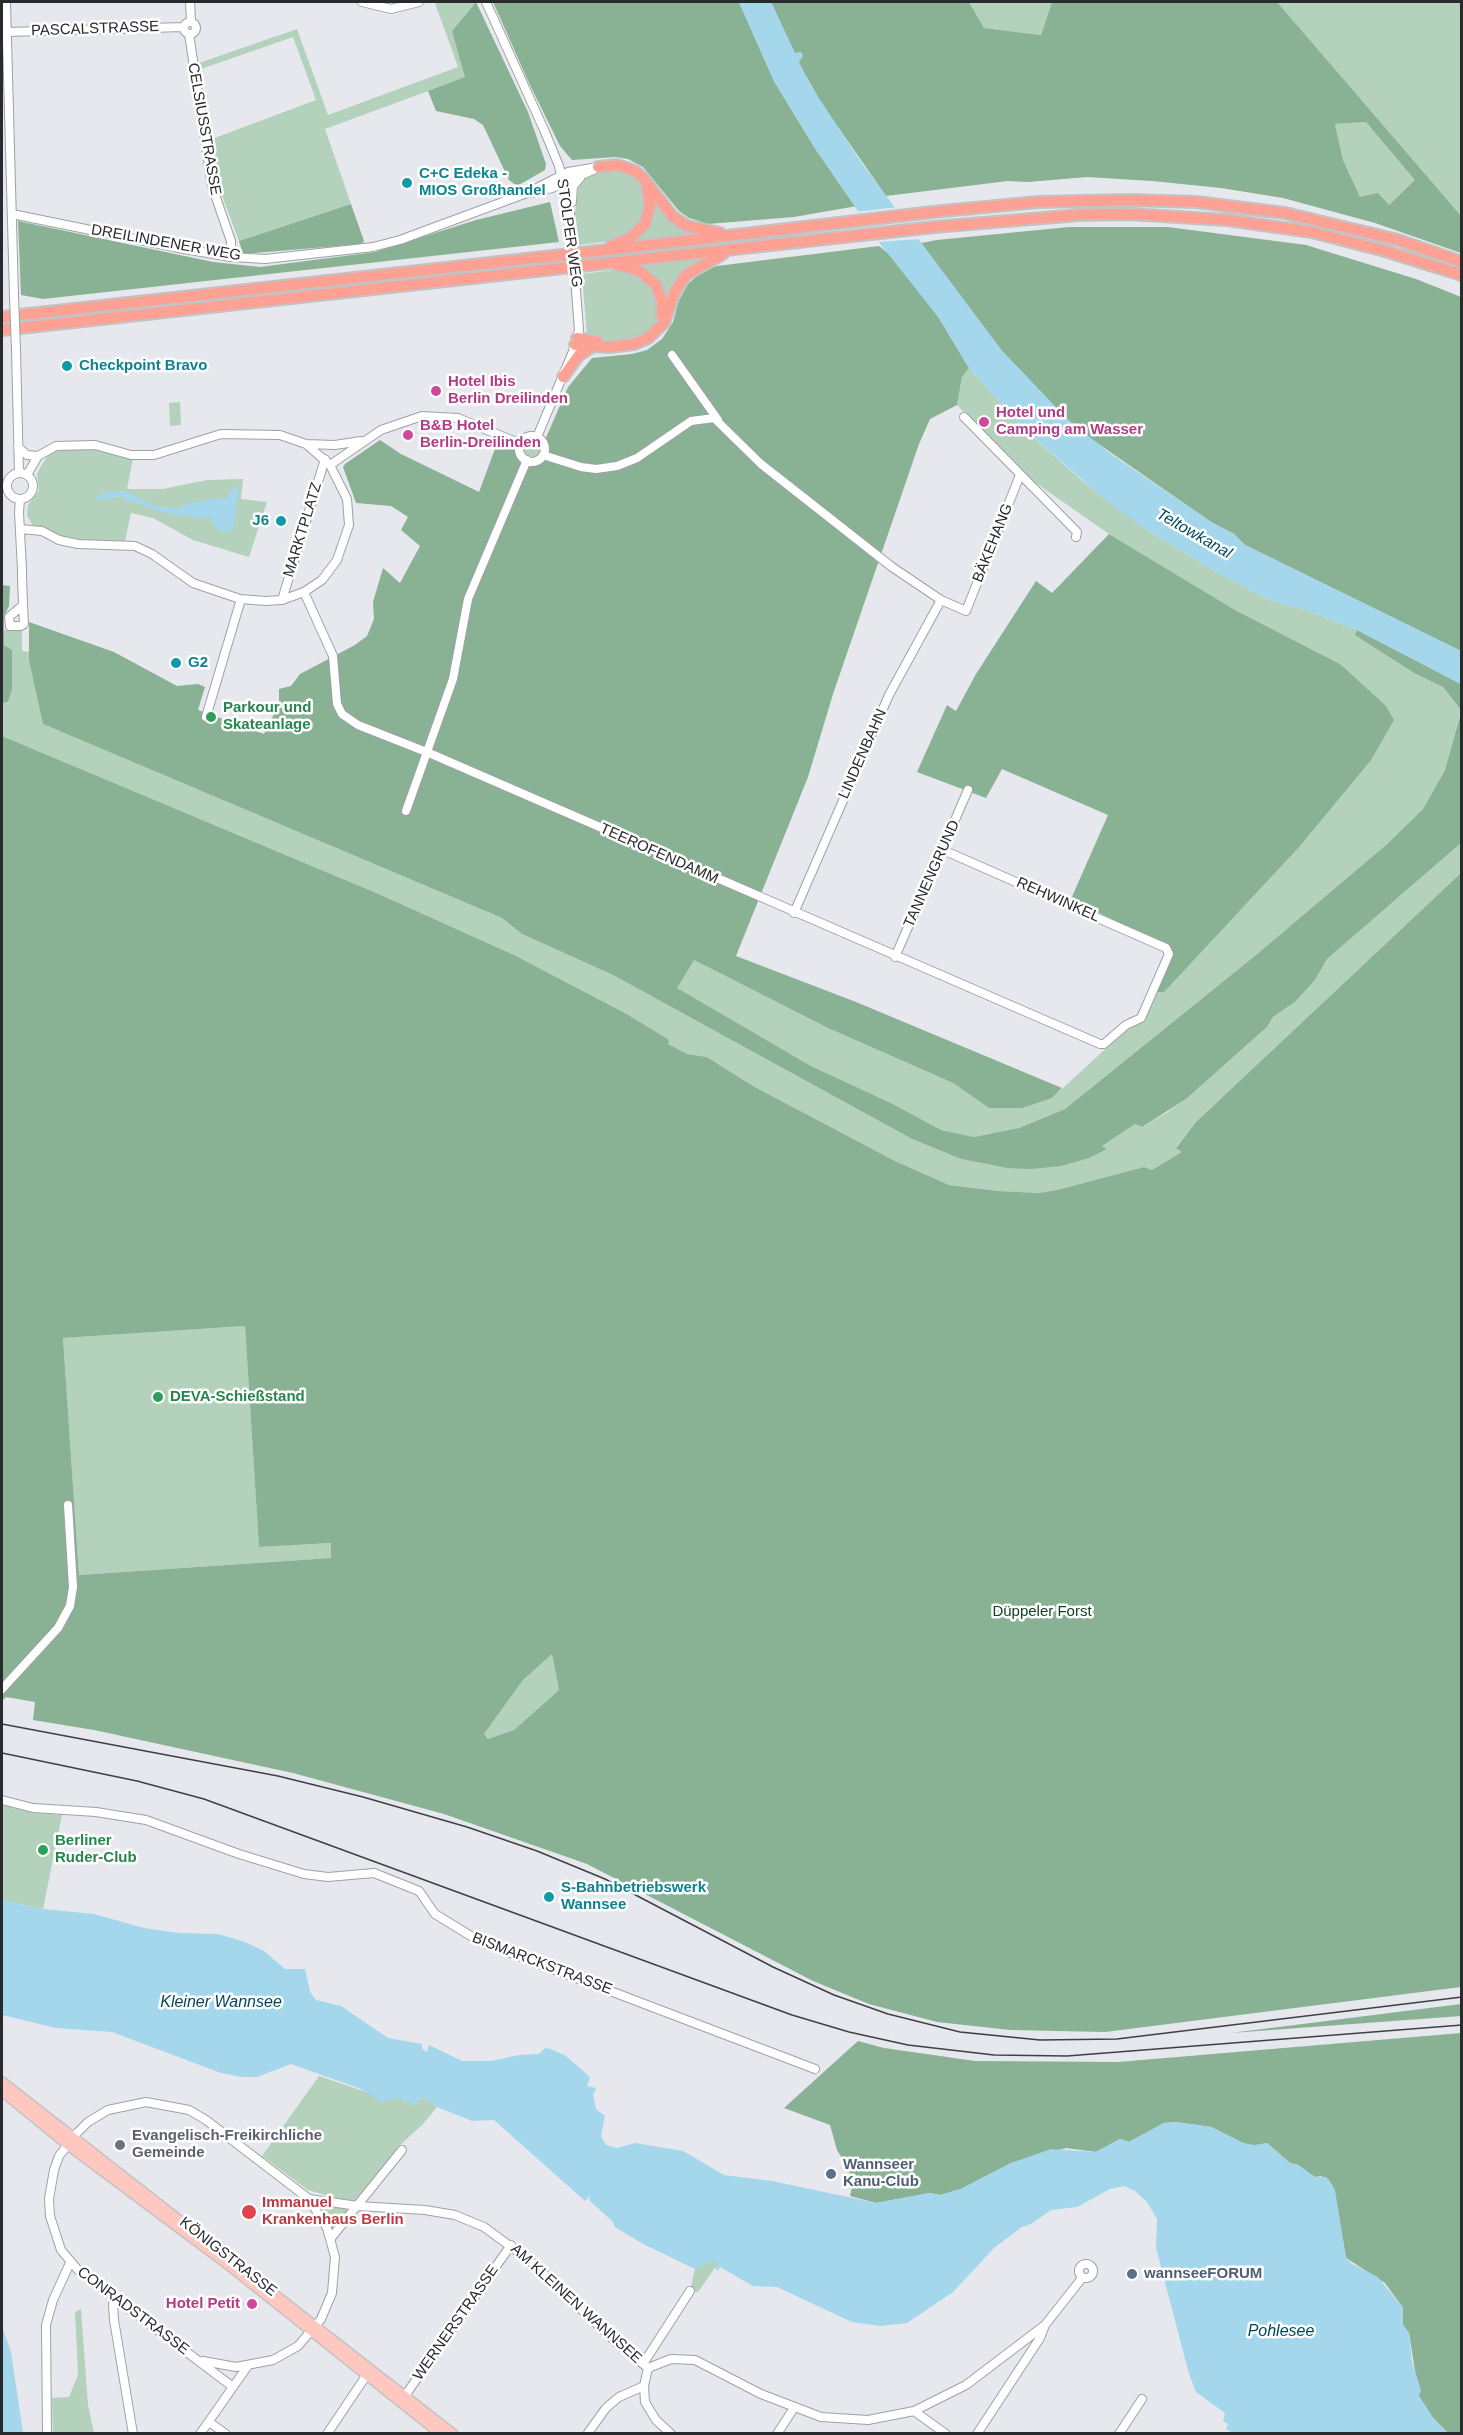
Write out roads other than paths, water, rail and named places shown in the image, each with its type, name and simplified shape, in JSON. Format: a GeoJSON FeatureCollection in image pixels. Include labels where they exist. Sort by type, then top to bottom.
{"type":"FeatureCollection","features":[{"type":"Feature","properties":{"kind":"highway"},"geometry":{"type":"LineString","coordinates":[[598,167],[618,165],[643,178],[673,218],[700,230],[733,236]]}},
{"type":"Feature","properties":{"kind":"highway"},"geometry":{"type":"LineString","coordinates":[[598,251],[630,238],[645,224],[650,206],[649,192],[643,178]]}},
{"type":"Feature","properties":{"kind":"highway"},"geometry":{"type":"LineString","coordinates":[[2,317],[933,212],[1067,201],[1196,202],[1316,220],[1398,240],[1461,262]]}},
{"type":"Feature","properties":{"kind":"highway"},"geometry":{"type":"LineString","coordinates":[[2,330],[934,226],[1089,214],[1159,215],[1227,220],[1320,234],[1461,275]]}},
{"type":"Feature","properties":{"kind":"highway"},"geometry":{"type":"LineString","coordinates":[[576,342],[590,348],[620,346],[634,344],[655,333],[664,322],[675,291],[686,275],[705,262],[735,249]]}},
{"type":"Feature","properties":{"kind":"highway"},"geometry":{"type":"LineString","coordinates":[[603,264],[638,270],[656,285],[660,292],[663,312],[655,333]]}},
{"type":"Feature","properties":{"kind":"highway"},"geometry":{"type":"LineString","coordinates":[[576,342],[620,346]]}},
{"type":"Feature","properties":{"kind":"highway"},"geometry":{"type":"LineString","coordinates":[[563,377],[579,355],[590,348]]}},
{"type":"Feature","properties":{"kind":"main road","name":"KÖNIGSTRASSE"},"geometry":{"type":"LineString","coordinates":[[2,2082],[70,2141]]}},
{"type":"Feature","properties":{"kind":"main road","name":"KÖNIGSTRASSE"},"geometry":{"type":"LineString","coordinates":[[2,2091],[315,2329],[441,2431],[453,2433]]}},
{"type":"Feature","properties":{"kind":"street"},"geometry":{"type":"LineString","coordinates":[[6,2],[14,296],[21,449],[23,474],[32,482],[32,490],[27,496],[20,499],[10,494],[4,484],[11,477],[23,474],[38,456],[56,446],[76,444],[109,448],[131,455],[154,456],[221,434],[279,435],[306,444],[335,445],[366,440]]}},
{"type":"Feature","properties":{"kind":"street","name":"CELSIUSSTRASSE"},"geometry":{"type":"LineString","coordinates":[[190,2],[188,28],[213,186],[231,241],[231,257]]}},
{"type":"Feature","properties":{"kind":"street"},"geometry":{"type":"LineString","coordinates":[[362,2],[392,9],[419,2]]}},
{"type":"Feature","properties":{"kind":"street","name":"STOLPER WEG"},"geometry":{"type":"LineString","coordinates":[[486,2],[541,121],[563,179],[570,213],[579,319],[576,342],[537,437]]}},
{"type":"Feature","properties":{"kind":"street","name":"PASCALSTRASSE"},"geometry":{"type":"LineString","coordinates":[[7,32],[188,28]]}},
{"type":"Feature","properties":{"kind":"street"},"geometry":{"type":"LineString","coordinates":[[563,179],[598,167]]}},
{"type":"Feature","properties":{"kind":"street"},"geometry":{"type":"LineString","coordinates":[[563,179],[583,175],[598,167]]}},
{"type":"Feature","properties":{"kind":"street"},"geometry":{"type":"LineString","coordinates":[[570,213],[573,186],[583,175]]}},
{"type":"Feature","properties":{"kind":"street","name":"DREILINDENER WEG"},"geometry":{"type":"LineString","coordinates":[[12,214],[231,257],[265,259],[373,247],[400,240],[563,179]]}},
{"type":"Feature","properties":{"kind":"street"},"geometry":{"type":"LineString","coordinates":[[672,355],[719,421],[761,464],[865,546],[941,600]]}},
{"type":"Feature","properties":{"kind":"street"},"geometry":{"type":"LineString","coordinates":[[327,462],[411,418],[441,415],[467,421],[521,444]]}},
{"type":"Feature","properties":{"kind":"street"},"geometry":{"type":"LineString","coordinates":[[543,455],[581,467],[596,469],[618,466],[637,458],[691,421],[707,417],[719,421]]}},
{"type":"Feature","properties":{"kind":"street"},"geometry":{"type":"LineString","coordinates":[[964,417],[1077,532],[1077,537]]}},
{"type":"Feature","properties":{"kind":"street"},"geometry":{"type":"LineString","coordinates":[[528,437],[537,437],[543,443],[543,455],[534,461],[527,460],[520,451],[521,444],[528,437]]}},
{"type":"Feature","properties":{"kind":"street"},"geometry":{"type":"LineString","coordinates":[[20,529],[42,531],[59,540],[85,545],[135,546],[152,554],[186,580],[241,599],[282,600],[304,592],[331,570],[346,539],[349,518],[347,499],[327,462],[306,444]]}},
{"type":"Feature","properties":{"kind":"street"},"geometry":{"type":"LineString","coordinates":[[21,449],[27,455],[38,456]]}},
{"type":"Feature","properties":{"kind":"street"},"geometry":{"type":"LineString","coordinates":[[406,811],[429,753],[453,679],[468,598],[527,460]]}},
{"type":"Feature","properties":{"kind":"street","name":"MARKTPLATZ"},"geometry":{"type":"LineString","coordinates":[[282,600],[327,462]]}},
{"type":"Feature","properties":{"kind":"street","name":"BÄKEHANG"},"geometry":{"type":"LineString","coordinates":[[941,600],[966,611],[1020,476]]}},
{"type":"Feature","properties":{"kind":"street"},"geometry":{"type":"LineString","coordinates":[[20,499],[23,605]]}},
{"type":"Feature","properties":{"kind":"street","name":"TEEROFENDAMM"},"geometry":{"type":"LineString","coordinates":[[304,592],[333,656],[335,699],[342,714],[358,725],[429,753],[1096,1043]]}},
{"type":"Feature","properties":{"kind":"street"},"geometry":{"type":"LineString","coordinates":[[206,717],[241,599]]}},
{"type":"Feature","properties":{"kind":"street","name":"LINDENBAHN"},"geometry":{"type":"LineString","coordinates":[[794,913],[889,695],[941,600]]}},
{"type":"Feature","properties":{"kind":"street","name":"TANNENGRUND"},"geometry":{"type":"LineString","coordinates":[[895,957],[969,790]]}},
{"type":"Feature","properties":{"kind":"street","name":"REHWINKEL"},"geometry":{"type":"LineString","coordinates":[[943,849],[1166,948],[1169,954],[1141,1018],[1126,1025],[1104,1044],[1096,1043]]}},
{"type":"Feature","properties":{"kind":"street"},"geometry":{"type":"LineString","coordinates":[[2,1689],[58,1628],[70,1606],[73,1587],[68,1505]]}},
{"type":"Feature","properties":{"kind":"street","name":"BISMARCKSTRASSE"},"geometry":{"type":"LineString","coordinates":[[2,1800],[33,1808],[96,1812],[146,1820],[239,1854],[304,1874],[328,1877],[374,1873],[419,1891],[435,1914],[479,1941],[815,2069]]}},
{"type":"Feature","properties":{"kind":"street","name":"AM KLEINEN WANNSEE"},"geometry":{"type":"LineString","coordinates":[[70,2141],[88,2122],[118,2107],[146,2102],[175,2106],[206,2120],[309,2199],[358,2206],[425,2210],[455,2215],[484,2226],[511,2245],[567,2294],[617,2343],[646,2366],[671,2359],[695,2360],[794,2408],[821,2417],[844,2420],[891,2418],[914,2412],[966,2385],[1045,2325]]}},
{"type":"Feature","properties":{"kind":"street"},"geometry":{"type":"LineString","coordinates":[[48,2433],[46,2325],[53,2300],[70,2263],[54,2233],[49,2199],[54,2170],[70,2141]]}},
{"type":"Feature","properties":{"kind":"street"},"geometry":{"type":"LineString","coordinates":[[331,2238],[402,2150]]}},
{"type":"Feature","properties":{"kind":"street","name":"CONRADSTRASSE"},"geometry":{"type":"LineString","coordinates":[[196,2359],[224,2366],[247,2367],[273,2360],[289,2352],[315,2329],[326,2310],[334,2284],[335,2262],[331,2238],[324,2220],[309,2199]]}},
{"type":"Feature","properties":{"kind":"street","name":"WERNERSTRASSE"},"geometry":{"type":"LineString","coordinates":[[403,2399],[511,2245]]}},
{"type":"Feature","properties":{"kind":"street","name":"CONRADSTRASSE"},"geometry":{"type":"LineString","coordinates":[[70,2263],[116,2300],[233,2386]]}},
{"type":"Feature","properties":{"kind":"street"},"geometry":{"type":"LineString","coordinates":[[977,2433],[1040,2337],[1045,2325],[1082,2278]]}},
{"type":"Feature","properties":{"kind":"street"},"geometry":{"type":"LineString","coordinates":[[671,2433],[648,2410],[644,2386],[646,2366],[690,2291]]}},
{"type":"Feature","properties":{"kind":"street"},"geometry":{"type":"LineString","coordinates":[[116,2300],[113,2304],[114,2320],[133,2433]]}},
{"type":"Feature","properties":{"kind":"street"},"geometry":{"type":"LineString","coordinates":[[200,2433],[247,2367]]}},
{"type":"Feature","properties":{"kind":"street"},"geometry":{"type":"LineString","coordinates":[[327,2433],[369,2372]]}},
{"type":"Feature","properties":{"kind":"street"},"geometry":{"type":"LineString","coordinates":[[588,2433],[606,2408],[619,2397],[644,2386]]}},
{"type":"Feature","properties":{"kind":"street"},"geometry":{"type":"LineString","coordinates":[[1119,2433],[1142,2399]]}},
{"type":"Feature","properties":{"kind":"street"},"geometry":{"type":"LineString","coordinates":[[777,2433],[794,2408]]}},
{"type":"Feature","properties":{"kind":"street"},"geometry":{"type":"LineString","coordinates":[[914,2412],[946,2433]]}},
{"type":"Feature","properties":{"kind":"street"},"geometry":{"type":"LineString","coordinates":[[209,2422],[226,2433]]}},
{"type":"Feature","properties":{"kind":"water","name":"Teltowkanal"},"geometry":{"type":"Polygon","coordinates":[[[739,2],[771,2],[795,53],[801,52],[803,56],[799,62],[811,86],[861,162],[1002,351],[1067,419],[1111,454],[1211,522],[1234,534],[1245,545],[1461,651],[1461,684],[1357,630],[1309,611],[1269,600],[1216,572],[1144,528],[1105,500],[1021,426],[969,368],[939,318],[881,245],[816,150],[774,81],[739,2]]]}},
{"type":"Feature","properties":{"kind":"water"},"geometry":{"type":"Polygon","coordinates":[[[234,486],[239,487],[235,518],[232,531],[226,532],[215,528],[208,517],[191,519],[190,514],[184,514],[184,517],[154,510],[133,501],[127,502],[123,496],[99,500],[96,498],[102,493],[125,491],[155,506],[177,509],[187,504],[228,497],[234,486]]]}},
{"type":"Feature","properties":{"kind":"water","name":"Kleiner Wannsee"},"geometry":{"type":"Polygon","coordinates":[[[2,1900],[43,1909],[94,1914],[144,1928],[178,1933],[218,1934],[245,1942],[264,1951],[285,1969],[305,1969],[310,1992],[316,2000],[341,2006],[388,2038],[422,2044],[422,2049],[427,2052],[429,2045],[462,2061],[491,2061],[519,2055],[539,2054],[545,2048],[551,2049],[566,2056],[590,2077],[587,2086],[596,2088],[593,2095],[596,2109],[605,2116],[601,2136],[606,2145],[617,2148],[635,2143],[683,2151],[724,2175],[772,2181],[876,2203],[930,2193],[940,2195],[961,2189],[1011,2163],[1051,2149],[1096,2152],[1120,2139],[1129,2142],[1164,2123],[1176,2122],[1211,2127],[1243,2143],[1254,2145],[1267,2143],[1290,2163],[1298,2165],[1315,2177],[1326,2177],[1330,2181],[1335,2190],[1346,2258],[1352,2264],[1378,2277],[1403,2308],[1403,2325],[1409,2333],[1412,2362],[1421,2390],[1419,2396],[1433,2418],[1448,2433],[1234,2434],[1226,2429],[1228,2424],[1223,2421],[1225,2413],[1196,2392],[1189,2374],[1156,2248],[1157,2219],[1147,2202],[1135,2191],[1124,2186],[1110,2189],[1077,2207],[1051,2210],[1031,2224],[1022,2227],[994,2248],[953,2292],[907,2323],[880,2326],[852,2322],[777,2287],[753,2286],[720,2267],[718,2271],[715,2268],[718,2262],[714,2260],[695,2269],[643,2244],[615,2227],[613,2222],[589,2200],[591,2195],[585,2201],[494,2120],[472,2121],[437,2107],[425,2098],[420,2098],[416,2106],[399,2098],[381,2102],[361,2089],[291,2064],[257,2077],[242,2077],[221,2073],[112,2032],[56,2028],[2,2015],[2,1900]]]}},
{"type":"Feature","properties":{"kind":"water"},"geometry":{"type":"Polygon","coordinates":[[[2,2326],[11,2352],[23,2433],[2,2433],[2,2326]]]}},
{"type":"Feature","properties":{"kind":"tram line"},"geometry":{"type":"LineString","coordinates":[[2,1753],[137,1781],[204,1799],[792,2015],[849,2032],[908,2045],[994,2055],[1067,2056],[1462,2025]]}},
{"type":"Feature","properties":{"kind":"railway"},"geometry":{"type":"LineString","coordinates":[[2,1724],[278,1776],[363,1797],[467,1827],[537,1851],[605,1879],[773,1967],[834,1995],[888,2014],[960,2032],[1040,2040],[1117,2039],[1462,1997]]}},
{"type":"Feature","properties":{"kind":"place","name":"C+C Edeka - MIOS Großhandel"},"geometry":{"type":"Point","coordinates":[407,183]}},
{"type":"Feature","properties":{"kind":"place","name":"Checkpoint Bravo"},"geometry":{"type":"Point","coordinates":[67,366]}},
{"type":"Feature","properties":{"kind":"place","name":"Hotel Ibis Berlin Dreilinden"},"geometry":{"type":"Point","coordinates":[436,391]}},
{"type":"Feature","properties":{"kind":"place","name":"Hotel und Camping am Wasser"},"geometry":{"type":"Point","coordinates":[984,422]}},
{"type":"Feature","properties":{"kind":"place","name":"B&B Hotel Berlin-Dreilinden"},"geometry":{"type":"Point","coordinates":[408,435]}},
{"type":"Feature","properties":{"kind":"place","name":"J6"},"geometry":{"type":"Point","coordinates":[281,521]}},
{"type":"Feature","properties":{"kind":"place","name":"G2"},"geometry":{"type":"Point","coordinates":[176,663]}},
{"type":"Feature","properties":{"kind":"place","name":"Parkour und Skateanlage"},"geometry":{"type":"Point","coordinates":[211,717]}},
{"type":"Feature","properties":{"kind":"place","name":"DEVA-Schießstand"},"geometry":{"type":"Point","coordinates":[158,1397]}},
{"type":"Feature","properties":{"kind":"place","name":"Berliner Ruder-Club"},"geometry":{"type":"Point","coordinates":[43,1850]}},
{"type":"Feature","properties":{"kind":"place","name":"S-Bahnbetriebswerk Wannsee"},"geometry":{"type":"Point","coordinates":[549,1897]}},
{"type":"Feature","properties":{"kind":"place","name":"Evangelisch-Freikirchliche Gemeinde"},"geometry":{"type":"Point","coordinates":[120,2145]}},
{"type":"Feature","properties":{"kind":"place","name":"Wannseer Kanu-Club"},"geometry":{"type":"Point","coordinates":[831,2174]}},
{"type":"Feature","properties":{"kind":"place","name":"Immanuel Krankenhaus Berlin"},"geometry":{"type":"Point","coordinates":[249,2212]}},
{"type":"Feature","properties":{"kind":"place","name":"wannseeFORUM"},"geometry":{"type":"Point","coordinates":[1132,2274]}},
{"type":"Feature","properties":{"kind":"place","name":"Hotel Petit"},"geometry":{"type":"Point","coordinates":[252,2304]}},
{"type":"Feature","properties":{"kind":"park label","name":"Düppeler Forst"},"geometry":{"type":"Point","coordinates":[1042,1612]}},
{"type":"Feature","properties":{"kind":"water label","name":"Pohlesee"},"geometry":{"type":"Point","coordinates":[1281,2332]}}]}
